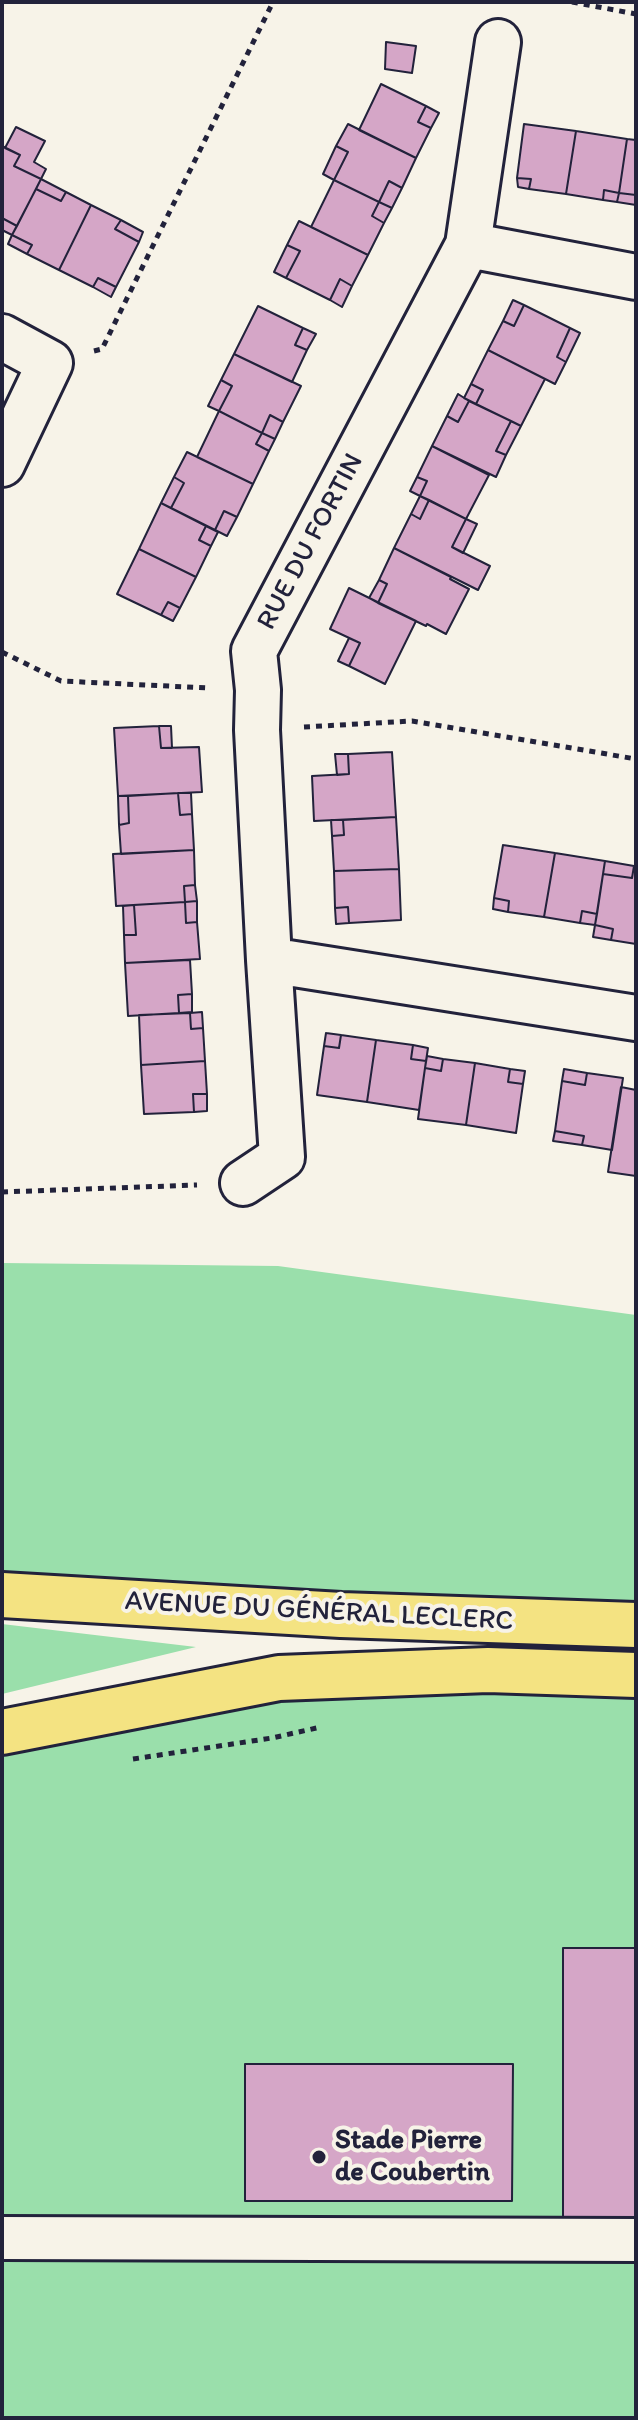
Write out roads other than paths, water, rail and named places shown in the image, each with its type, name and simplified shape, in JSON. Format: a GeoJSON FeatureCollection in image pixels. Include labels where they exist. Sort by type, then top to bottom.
{"type":"FeatureCollection","features":[{"type":"Feature","properties":{"kind":"main road","name":"AVENUE DU GÉNÉRAL LECLERC"},"geometry":{"type":"LineString","coordinates":[[2,1595],[341,1615],[636,1625]]}},
{"type":"Feature","properties":{"kind":"main road","name":"AVENUE DU GÉNÉRAL LECLERC"},"geometry":{"type":"LineString","coordinates":[[2,1732],[279,1678],[488,1670],[636,1675]]}},
{"type":"Feature","properties":{"kind":"street","name":"RUE DU FORTIN"},"geometry":{"type":"LineString","coordinates":[[243,1183],[282,1157],[254,651],[468,245],[498,42]]}},
{"type":"Feature","properties":{"kind":"street"},"geometry":{"type":"LineString","coordinates":[[468,245],[636,277]]}},
{"type":"Feature","properties":{"kind":"street"},"geometry":{"type":"LineString","coordinates":[[2,337],[50,363],[2,464]]}},
{"type":"Feature","properties":{"kind":"street"},"geometry":{"type":"LineString","coordinates":[[269,960],[636,1018]]}},
{"type":"Feature","properties":{"kind":"street"},"geometry":{"type":"LineString","coordinates":[[2,2238],[636,2240]]}},
{"type":"Feature","properties":{"kind":"place","name":"Stade Pierre de Coubertin"},"geometry":{"type":"Point","coordinates":[319,2157]}}]}
